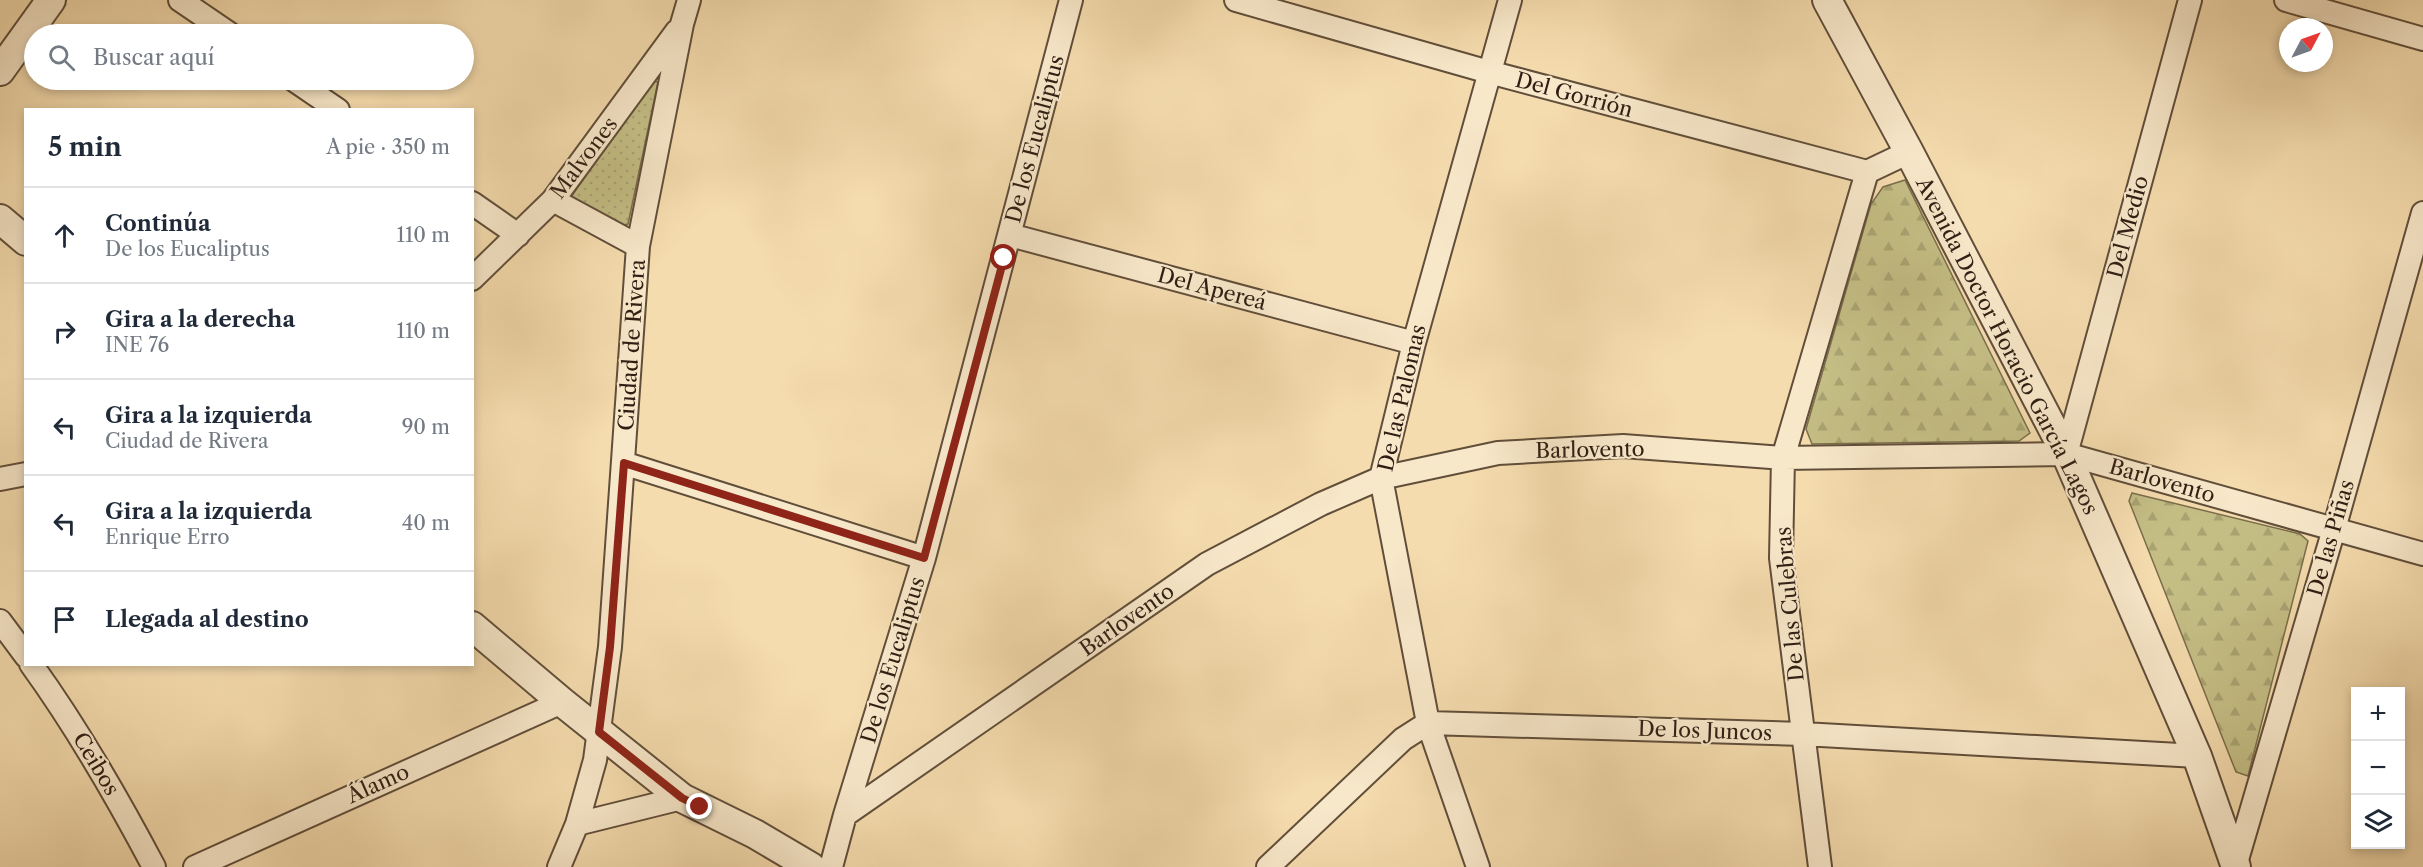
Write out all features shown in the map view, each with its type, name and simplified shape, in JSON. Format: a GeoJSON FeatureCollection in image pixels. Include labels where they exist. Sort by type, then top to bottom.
{"type":"FeatureCollection","features":[{"type":"Feature","properties":{"kind":"street"},"geometry":{"type":"LineString","coordinates":[[34,24],[51,0]]}},
{"type":"Feature","properties":{"kind":"street"},"geometry":{"type":"LineString","coordinates":[[180,0],[215,24]]}},
{"type":"Feature","properties":{"kind":"street","name":"Ciudad de Rivera"},"geometry":{"type":"LineString","coordinates":[[559,867],[577,824],[595,760],[610,647],[638,246],[682,24],[689,0]]}},
{"type":"Feature","properties":{"kind":"street","name":"De los Eucaliptus"},"geometry":{"type":"LineString","coordinates":[[831,867],[924,558],[1071,0]]}},
{"type":"Feature","properties":{"kind":"street","name":"Del Gorrión"},"geometry":{"type":"LineString","coordinates":[[1236,0],[1489,72],[1867,172]]}},
{"type":"Feature","properties":{"kind":"street","name":"De las Palomas"},"geometry":{"type":"LineString","coordinates":[[1478,867],[1428,723],[1381,478],[1414,343],[1510,0]]}},
{"type":"Feature","properties":{"kind":"street","name":"Avenida Doctor Horacio García Lagos"},"geometry":{"type":"LineString","coordinates":[[1827,0],[2066,454],[2197,756],[2236,865]]}},
{"type":"Feature","properties":{"kind":"street","name":"Del Medio"},"geometry":{"type":"LineString","coordinates":[[2066,454],[2190,0]]}},
{"type":"Feature","properties":{"kind":"street"},"geometry":{"type":"LineString","coordinates":[[2286,0],[2423,39]]}},
{"type":"Feature","properties":{"kind":"street","name":"Malvones"},"geometry":{"type":"LineString","coordinates":[[474,277],[553,200],[682,24]]}},
{"type":"Feature","properties":{"kind":"street"},"geometry":{"type":"LineString","coordinates":[[0,71],[24,38]]}},
{"type":"Feature","properties":{"kind":"street"},"geometry":{"type":"LineString","coordinates":[[309,90],[335,108]]}},
{"type":"Feature","properties":{"kind":"street"},"geometry":{"type":"LineString","coordinates":[[1867,172],[1909,152]]}},
{"type":"Feature","properties":{"kind":"street","name":"De las Culebras"},"geometry":{"type":"LineString","coordinates":[[1820,867],[1781,558],[1783,458],[1867,172]]}},
{"type":"Feature","properties":{"kind":"street"},"geometry":{"type":"LineString","coordinates":[[553,200],[638,246]]}},
{"type":"Feature","properties":{"kind":"street"},"geometry":{"type":"LineString","coordinates":[[474,204],[518,235]]}},
{"type":"Feature","properties":{"kind":"street","name":"De las Piñas"},"geometry":{"type":"LineString","coordinates":[[2236,865],[2423,213]]}},
{"type":"Feature","properties":{"kind":"street"},"geometry":{"type":"LineString","coordinates":[[0,219],[24,239]]}},
{"type":"Feature","properties":{"kind":"street","name":"Del Apereá"},"geometry":{"type":"LineString","coordinates":[[1010,235],[1414,343]]}},
{"type":"Feature","properties":{"kind":"street","name":"Barlovento"},"geometry":{"type":"LineString","coordinates":[[845,815],[1207,564],[1321,504],[1381,478],[1498,453],[1623,446],[1783,458],[2066,454],[2423,554]]}},
{"type":"Feature","properties":{"kind":"street"},"geometry":{"type":"LineString","coordinates":[[624,463],[924,558]]}},
{"type":"Feature","properties":{"kind":"street"},"geometry":{"type":"LineString","coordinates":[[0,479],[24,474]]}},
{"type":"Feature","properties":{"kind":"street"},"geometry":{"type":"LineString","coordinates":[[0,621],[24,653]]}},
{"type":"Feature","properties":{"kind":"street"},"geometry":{"type":"LineString","coordinates":[[474,628],[682,798],[755,834],[811,867]]}},
{"type":"Feature","properties":{"kind":"street","name":"Ceibos"},"geometry":{"type":"LineString","coordinates":[[33,666],[59,702],[120,803],[154,867]]}},
{"type":"Feature","properties":{"kind":"street","name":"Álamo"},"geometry":{"type":"LineString","coordinates":[[195,867],[562,702]]}},
{"type":"Feature","properties":{"kind":"street"},"geometry":{"type":"LineString","coordinates":[[1268,867],[1403,739],[1428,723]]}},
{"type":"Feature","properties":{"kind":"street","name":"De los Juncos"},"geometry":{"type":"LineString","coordinates":[[1428,723],[1803,734],[2197,756]]}},
{"type":"Feature","properties":{"kind":"street"},"geometry":{"type":"LineString","coordinates":[[577,824],[682,798]]}},
{"type":"Feature","properties":{"kind":"green space"},"geometry":{"type":"Polygon","coordinates":[[[652,81],[658,82],[628,224],[619,226],[571,197],[652,81]]]}},
{"type":"Feature","properties":{"kind":"green space"},"geometry":{"type":"Polygon","coordinates":[[[1905,180],[2030,433],[2019,441],[1812,444],[1806,429],[1871,204],[1883,187],[1905,180]]]}},
{"type":"Feature","properties":{"kind":"green space"},"geometry":{"type":"Polygon","coordinates":[[[2132,493],[2300,534],[2308,541],[2248,776],[2236,772],[2129,501],[2132,493]]]}},
{"type":"Feature","properties":{"kind":"route"},"geometry":{"type":"LineString","coordinates":[[700,807],[682,798],[599,732],[610,647],[624,463],[924,558],[1004,258]]}}]}
